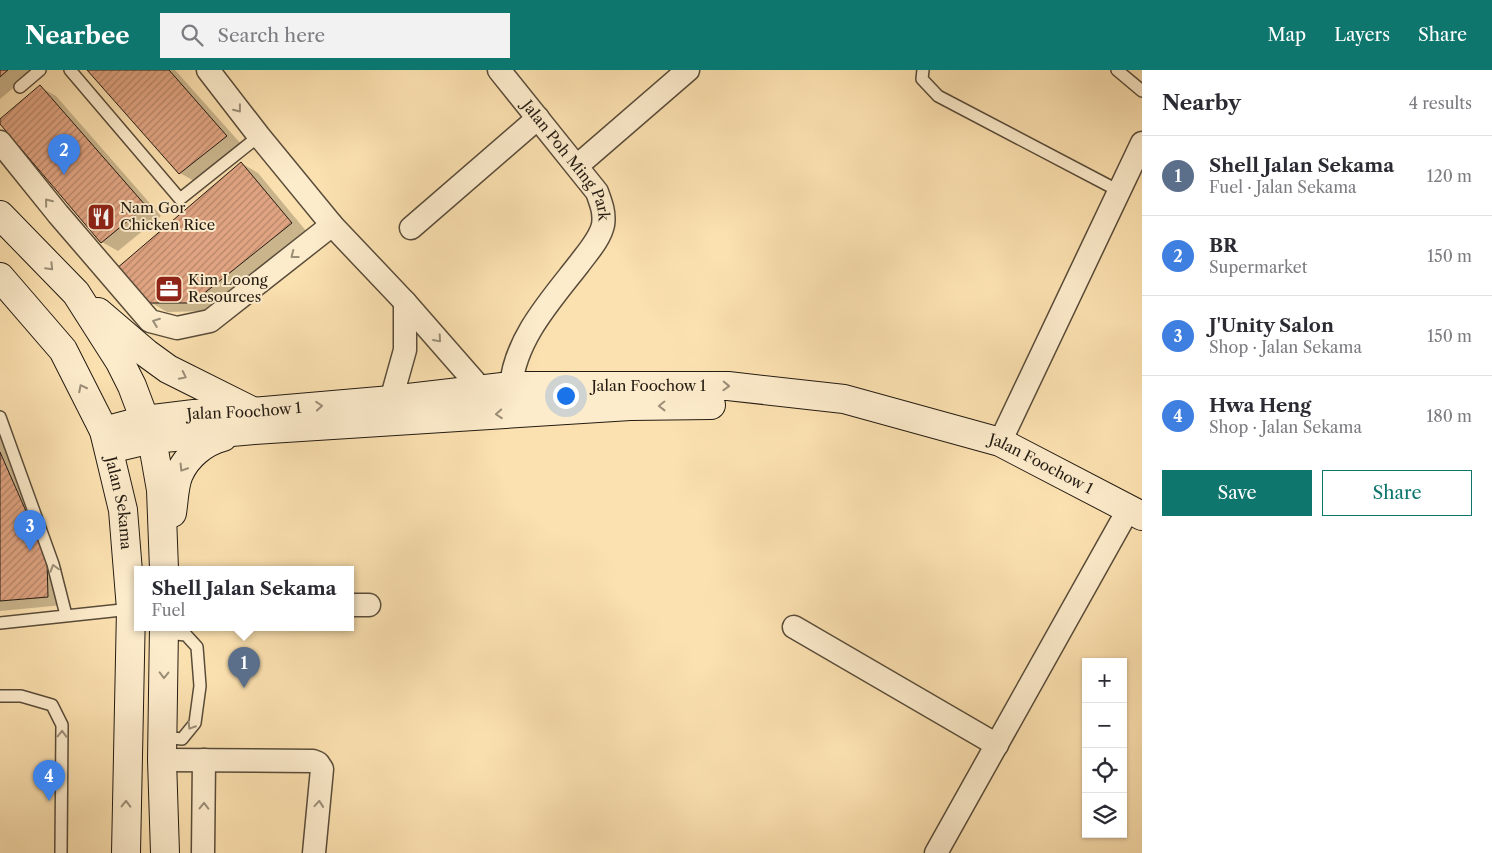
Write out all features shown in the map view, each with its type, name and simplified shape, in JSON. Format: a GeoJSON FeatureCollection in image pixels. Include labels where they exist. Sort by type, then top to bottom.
{"type":"FeatureCollection","features":[{"type":"Feature","properties":{"kind":"street"},"geometry":{"type":"LineString","coordinates":[[208,70],[332,225],[406,302],[482,390]]}},
{"type":"Feature","properties":{"kind":"street","name":"Jalan Poh Ming Park"},"geometry":{"type":"LineString","coordinates":[[498,70],[597,192],[603,209],[602,226],[591,249],[546,307],[520,350],[512,372],[511,386]]}},
{"type":"Feature","properties":{"kind":"street"},"geometry":{"type":"LineString","coordinates":[[577,166],[688,70]]}},
{"type":"Feature","properties":{"kind":"street"},"geometry":{"type":"LineString","coordinates":[[411,228],[538,118]]}},
{"type":"Feature","properties":{"kind":"street"},"geometry":{"type":"LineString","coordinates":[[0,142],[58,214],[150,321],[177,328],[210,321],[332,225]]}},
{"type":"Feature","properties":{"kind":"street"},"geometry":{"type":"LineString","coordinates":[[1000,442],[1142,143]]}},
{"type":"Feature","properties":{"kind":"street"},"geometry":{"type":"LineString","coordinates":[[0,215],[76,293],[146,353],[168,369],[254,421]]}},
{"type":"Feature","properties":{"kind":"street","name":"Jalan Sekama"},"geometry":{"type":"LineString","coordinates":[[0,277],[63,350],[107,440],[123,510],[131,609],[126,853]]}},
{"type":"Feature","properties":{"kind":"street"},"geometry":{"type":"LineString","coordinates":[[76,293],[120,362],[132,386],[148,429],[161,490],[163,560]]}},
{"type":"Feature","properties":{"kind":"street"},"geometry":{"type":"LineString","coordinates":[[391,400],[405,350],[406,302]]}},
{"type":"Feature","properties":{"kind":"street","name":"Jalan Foochow 1"},"geometry":{"type":"LineString","coordinates":[[254,421],[391,400],[511,386],[728,386],[844,399],[1000,442],[1136,522]]}},
{"type":"Feature","properties":{"kind":"street","name":"Jalan Foochow 1"},"geometry":{"type":"LineString","coordinates":[[107,440],[194,414],[254,421],[630,406],[729,404],[839,415],[990,455],[1136,522]]}},
{"type":"Feature","properties":{"kind":"street"},"geometry":{"type":"LineString","coordinates":[[163,560],[179,475],[193,452],[214,439],[254,421]]}},
{"type":"Feature","properties":{"kind":"street"},"geometry":{"type":"LineString","coordinates":[[936,853],[997,745],[1136,522]]}},
{"type":"Feature","properties":{"kind":"street"},"geometry":{"type":"LineString","coordinates":[[794,627],[997,745]]}},
{"type":"Feature","properties":{"kind":"street"},"geometry":{"type":"LineString","coordinates":[[165,631],[162,748],[165,853]]}},
{"type":"Feature","properties":{"kind":"street"},"geometry":{"type":"LineString","coordinates":[[162,748],[204,760],[313,761],[318,764],[322,768],[314,853]]}},
{"type":"Feature","properties":{"kind":"street"},"geometry":{"type":"LineString","coordinates":[[204,760],[204,853]]}},
{"type":"Feature","properties":{"kind":"street"},"geometry":{"type":"LineString","coordinates":[[164,810],[181,853]]}},
{"type":"Feature","properties":{"kind":"lane"},"geometry":{"type":"LineString","coordinates":[[20,87],[40,70]]}},
{"type":"Feature","properties":{"kind":"lane"},"geometry":{"type":"LineString","coordinates":[[70,70],[180,200],[259,136]]}},
{"type":"Feature","properties":{"kind":"lane"},"geometry":{"type":"LineString","coordinates":[[923,70],[922,79],[938,96],[1119,191]]}},
{"type":"Feature","properties":{"kind":"lane"},"geometry":{"type":"LineString","coordinates":[[1117,70],[1142,92]]}},
{"type":"Feature","properties":{"kind":"lane"},"geometry":{"type":"LineString","coordinates":[[0,417],[53,564],[66,615]]}},
{"type":"Feature","properties":{"kind":"lane"},"geometry":{"type":"LineString","coordinates":[[0,623],[131,609]]}},
{"type":"Feature","properties":{"kind":"lane"},"geometry":{"type":"LineString","coordinates":[[162,748],[182,739],[195,723],[200,686],[198,647],[186,635],[169,631]]}},
{"type":"Feature","properties":{"kind":"lane"},"geometry":{"type":"LineString","coordinates":[[0,696],[21,696],[52,705],[62,725],[61,853]]}},
{"type":"Feature","properties":{"kind":"building"},"geometry":{"type":"Polygon","coordinates":[[[0,70],[8,70],[0,77],[0,70]]]}},
{"type":"Feature","properties":{"kind":"building"},"geometry":{"type":"Polygon","coordinates":[[[87,70],[169,70],[227,136],[179,174],[87,70]]]}},
{"type":"Feature","properties":{"kind":"building"},"geometry":{"type":"Polygon","coordinates":[[[40,85],[146,206],[101,243],[0,124],[0,119],[40,85]]]}},
{"type":"Feature","properties":{"kind":"building"},"geometry":{"type":"Polygon","coordinates":[[[241,162],[292,223],[192,303],[150,303],[116,269],[241,162]]]}},
{"type":"Feature","properties":{"kind":"building"},"geometry":{"type":"Polygon","coordinates":[[[0,452],[47,559],[48,597],[0,601],[0,452]]]}},
{"type":"Feature","properties":{"kind":"place","name":"BR"},"geometry":{"type":"Point","coordinates":[64,175]}},
{"type":"Feature","properties":{"kind":"place","name":"Nam Gor Chicken Rice"},"geometry":{"type":"Point","coordinates":[101,217]}},
{"type":"Feature","properties":{"kind":"place","name":"Kim Loong Resources"},"geometry":{"type":"Point","coordinates":[169,289]}},
{"type":"Feature","properties":{"kind":"place","name":"J'Unity Salon"},"geometry":{"type":"Point","coordinates":[30,551]}},
{"type":"Feature","properties":{"kind":"place","name":"Shell Jalan Sekama"},"geometry":{"type":"Point","coordinates":[244,688]}},
{"type":"Feature","properties":{"kind":"place","name":"Hwa Heng"},"geometry":{"type":"Point","coordinates":[49,801]}}]}
